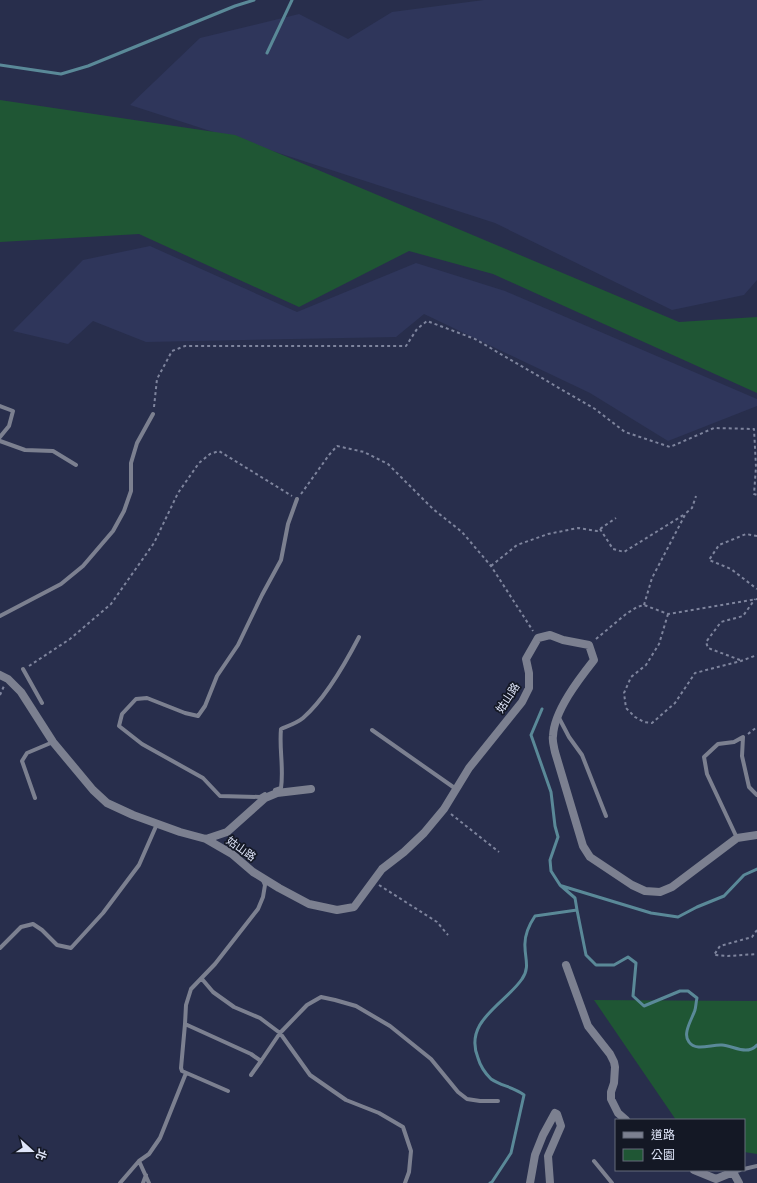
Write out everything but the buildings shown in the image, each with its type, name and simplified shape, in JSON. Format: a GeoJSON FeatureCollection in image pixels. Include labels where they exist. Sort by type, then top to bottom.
{"type":"FeatureCollection","features":[{"type":"Feature","properties":{"kind":"street"},"geometry":{"type":"LineString","coordinates":[[538,638],[550,635],[563,640],[589,645],[594,660],[575,685],[558,716],[553,736],[555,752],[583,846],[590,857],[632,885],[645,891],[660,892],[672,887],[737,838],[757,835]]}},
{"type":"Feature","properties":{"kind":"street","name":"姑山路"},"geometry":{"type":"LineString","coordinates":[[0,675],[8,679],[21,692],[53,742],[93,790],[107,803],[157,824],[206,839],[232,854],[253,872],[279,888],[309,904],[337,910],[354,906],[382,869],[404,852],[424,833],[444,809],[469,768],[522,702],[530,688],[526,659],[538,638]]}},
{"type":"Feature","properties":{"kind":"street","name":"姑山路"},"geometry":{"type":"LineString","coordinates":[[206,839],[227,832],[265,798],[277,793],[310,789]]}},
{"type":"Feature","properties":{"kind":"street"},"geometry":{"type":"LineString","coordinates":[[566,965],[588,1026],[610,1054],[614,1062],[614,1083],[611,1092],[611,1099],[618,1113],[625,1119]]}},
{"type":"Feature","properties":{"kind":"street"},"geometry":{"type":"LineString","coordinates":[[530,1183],[535,1155],[543,1135],[555,1113],[557,1114],[561,1126],[548,1156],[550,1183]]}},
{"type":"Feature","properties":{"kind":"street"},"geometry":{"type":"LineString","coordinates":[[696,1171],[716,1180],[736,1171],[739,1183]]}},
{"type":"Feature","properties":{"kind":"lane"},"geometry":{"type":"LineString","coordinates":[[0,406],[13,411],[10,426],[0,437]]}},
{"type":"Feature","properties":{"kind":"lane"},"geometry":{"type":"LineString","coordinates":[[0,616],[61,584],[83,566],[113,531],[124,511],[131,491],[131,462],[133,456],[153,414]]}},
{"type":"Feature","properties":{"kind":"lane"},"geometry":{"type":"LineString","coordinates":[[0,441],[25,450],[53,452],[76,465]]}},
{"type":"Feature","properties":{"kind":"lane"},"geometry":{"type":"LineString","coordinates":[[297,499],[288,524],[281,560],[262,595],[238,646],[217,676],[205,706],[198,716],[185,713],[147,698],[136,699],[122,714],[120,726],[142,744],[203,778],[220,796],[260,797],[281,788],[283,776],[280,742],[281,729],[302,719],[316,705],[346,662],[359,637]]}},
{"type":"Feature","properties":{"kind":"lane"},"geometry":{"type":"LineString","coordinates":[[23,670],[42,702]]}},
{"type":"Feature","properties":{"kind":"lane"},"geometry":{"type":"LineString","coordinates":[[558,716],[582,755],[606,816]]}},
{"type":"Feature","properties":{"kind":"lane"},"geometry":{"type":"LineString","coordinates":[[372,730],[456,789]]}},
{"type":"Feature","properties":{"kind":"lane"},"geometry":{"type":"LineString","coordinates":[[737,838],[707,774],[704,757],[718,744],[734,742],[743,737]]}},
{"type":"Feature","properties":{"kind":"lane"},"geometry":{"type":"LineString","coordinates":[[743,737],[742,756],[749,787],[757,795]]}},
{"type":"Feature","properties":{"kind":"lane"},"geometry":{"type":"LineString","coordinates":[[35,798],[22,761],[27,753],[53,742]]}},
{"type":"Feature","properties":{"kind":"lane"},"geometry":{"type":"LineString","coordinates":[[0,948],[21,927],[33,924],[42,930],[56,945],[71,948],[103,913],[139,865],[157,824]]}},
{"type":"Feature","properties":{"kind":"lane"},"geometry":{"type":"LineString","coordinates":[[228,1091],[182,1071],[186,1005],[191,990],[202,979],[258,909],[263,897],[265,885],[261,876]]}},
{"type":"Feature","properties":{"kind":"lane"},"geometry":{"type":"LineString","coordinates":[[202,979],[214,992],[234,1007],[260,1018],[280,1033],[310,1075],[346,1100],[379,1113],[403,1127],[411,1151],[409,1172],[405,1183]]}},
{"type":"Feature","properties":{"kind":"lane"},"geometry":{"type":"LineString","coordinates":[[251,1075],[280,1033],[307,1005],[321,997],[356,1006],[390,1026],[431,1059],[458,1092],[468,1099],[498,1101]]}},
{"type":"Feature","properties":{"kind":"lane"},"geometry":{"type":"LineString","coordinates":[[185,1024],[261,1060]]}},
{"type":"Feature","properties":{"kind":"lane"},"geometry":{"type":"LineString","coordinates":[[120,1183],[139,1161],[149,1154],[160,1138],[186,1073]]}},
{"type":"Feature","properties":{"kind":"lane"},"geometry":{"type":"LineString","coordinates":[[139,1161],[149,1183]]}},
{"type":"Feature","properties":{"kind":"lane"},"geometry":{"type":"LineString","coordinates":[[594,1161],[612,1183]]}},
{"type":"Feature","properties":{"kind":"lane"},"geometry":{"type":"LineString","coordinates":[[745,1169],[757,1166]]}},
{"type":"Feature","properties":{"kind":"lane"},"geometry":{"type":"LineString","coordinates":[[143,1183],[146,1175]]}},
{"type":"Feature","properties":{"kind":"path"},"geometry":{"type":"LineString","coordinates":[[153,414],[157,379],[172,351],[185,346],[406,346],[417,329],[427,321],[475,339],[596,409],[626,432],[670,448],[714,428],[754,429],[756,467],[754,494],[757,494]]}},
{"type":"Feature","properties":{"kind":"path"},"geometry":{"type":"LineString","coordinates":[[23,670],[70,639],[111,604],[154,543],[178,492],[199,463],[210,454],[219,451],[297,499],[329,454],[337,446],[364,452],[388,464],[432,509],[462,532],[491,566],[538,638]]}},
{"type":"Feature","properties":{"kind":"path"},"geometry":{"type":"LineString","coordinates":[[600,529],[613,549],[624,552],[686,513],[692,508],[696,496]]}},
{"type":"Feature","properties":{"kind":"path"},"geometry":{"type":"LineString","coordinates":[[644,605],[652,578],[686,513]]}},
{"type":"Feature","properties":{"kind":"path"},"geometry":{"type":"LineString","coordinates":[[491,566],[517,545],[548,534],[578,528],[597,531],[616,518]]}},
{"type":"Feature","properties":{"kind":"path"},"geometry":{"type":"LineString","coordinates":[[757,536],[746,534],[718,545],[709,560],[730,569],[757,589]]}},
{"type":"Feature","properties":{"kind":"path"},"geometry":{"type":"LineString","coordinates":[[589,645],[626,614],[637,607],[644,605],[668,614],[756,599]]}},
{"type":"Feature","properties":{"kind":"path"},"geometry":{"type":"LineString","coordinates":[[742,661],[708,648],[706,642],[721,622],[743,616],[756,599]]}},
{"type":"Feature","properties":{"kind":"path"},"geometry":{"type":"LineString","coordinates":[[668,614],[659,644],[646,665],[631,677],[624,694],[626,708],[635,717],[644,722],[652,723],[675,703],[695,674],[742,661],[757,655]]}},
{"type":"Feature","properties":{"kind":"path"},"geometry":{"type":"LineString","coordinates":[[0,695],[8,679]]}},
{"type":"Feature","properties":{"kind":"path"},"geometry":{"type":"LineString","coordinates":[[743,737],[757,727]]}},
{"type":"Feature","properties":{"kind":"path"},"geometry":{"type":"LineString","coordinates":[[444,809],[499,852]]}},
{"type":"Feature","properties":{"kind":"path"},"geometry":{"type":"LineString","coordinates":[[373,882],[437,922],[448,935]]}},
{"type":"Feature","properties":{"kind":"path"},"geometry":{"type":"LineString","coordinates":[[757,930],[752,937],[720,946],[714,955],[728,956],[757,954]]}},
{"type":"Feature","properties":{"kind":"shaded area"},"geometry":{"type":"Polygon","coordinates":[[[484,0],[757,0],[757,280],[744,295],[672,310],[495,223],[130,105],[200,38],[299,14],[348,39],[392,12],[484,0]]]}},
{"type":"Feature","properties":{"kind":"shaded area"},"geometry":{"type":"Polygon","coordinates":[[[150,246],[297,312],[416,263],[505,291],[757,399],[757,406],[668,441],[590,393],[424,314],[396,337],[146,342],[93,321],[68,344],[13,331],[83,260],[150,246]]]}},
{"type":"Feature","properties":{"kind":"green space"},"geometry":{"type":"Polygon","coordinates":[[[0,100],[235,135],[679,322],[757,317],[757,393],[493,274],[409,251],[299,307],[139,234],[0,242],[0,100]]]}},
{"type":"Feature","properties":{"kind":"green space"},"geometry":{"type":"Polygon","coordinates":[[[594,1000],[757,1001],[757,1154],[745,1152],[745,1119],[675,1119],[594,1000]]]}},
{"type":"Feature","properties":{"kind":"waterway"},"geometry":{"type":"LineString","coordinates":[[0,65],[61,74],[88,66],[235,6],[254,0]]}},
{"type":"Feature","properties":{"kind":"waterway"},"geometry":{"type":"LineString","coordinates":[[267,53],[292,0]]}},
{"type":"Feature","properties":{"kind":"waterway"},"geometry":{"type":"LineString","coordinates":[[542,709],[531,735],[551,792],[555,826],[558,837],[550,860],[551,871],[560,885],[575,898],[577,910]]}},
{"type":"Feature","properties":{"kind":"waterway"},"geometry":{"type":"LineString","coordinates":[[562,886],[651,913],[678,917],[697,907],[724,896],[744,875],[757,869]]}},
{"type":"Feature","properties":{"kind":"waterway"},"geometry":{"type":"LineString","coordinates":[[490,1183],[511,1153],[524,1095],[491,1079],[487,1075],[478,1058],[475,1045],[476,1034],[481,1023],[488,1014],[515,988],[522,979],[526,971],[525,938],[535,916],[577,910],[586,955],[596,965],[614,965],[628,957],[636,963],[633,996],[644,1006],[680,991],[688,991],[697,998],[695,1010],[687,1031],[687,1039],[692,1045],[696,1047],[722,1045],[740,1050],[749,1050],[757,1045]]}}]}
